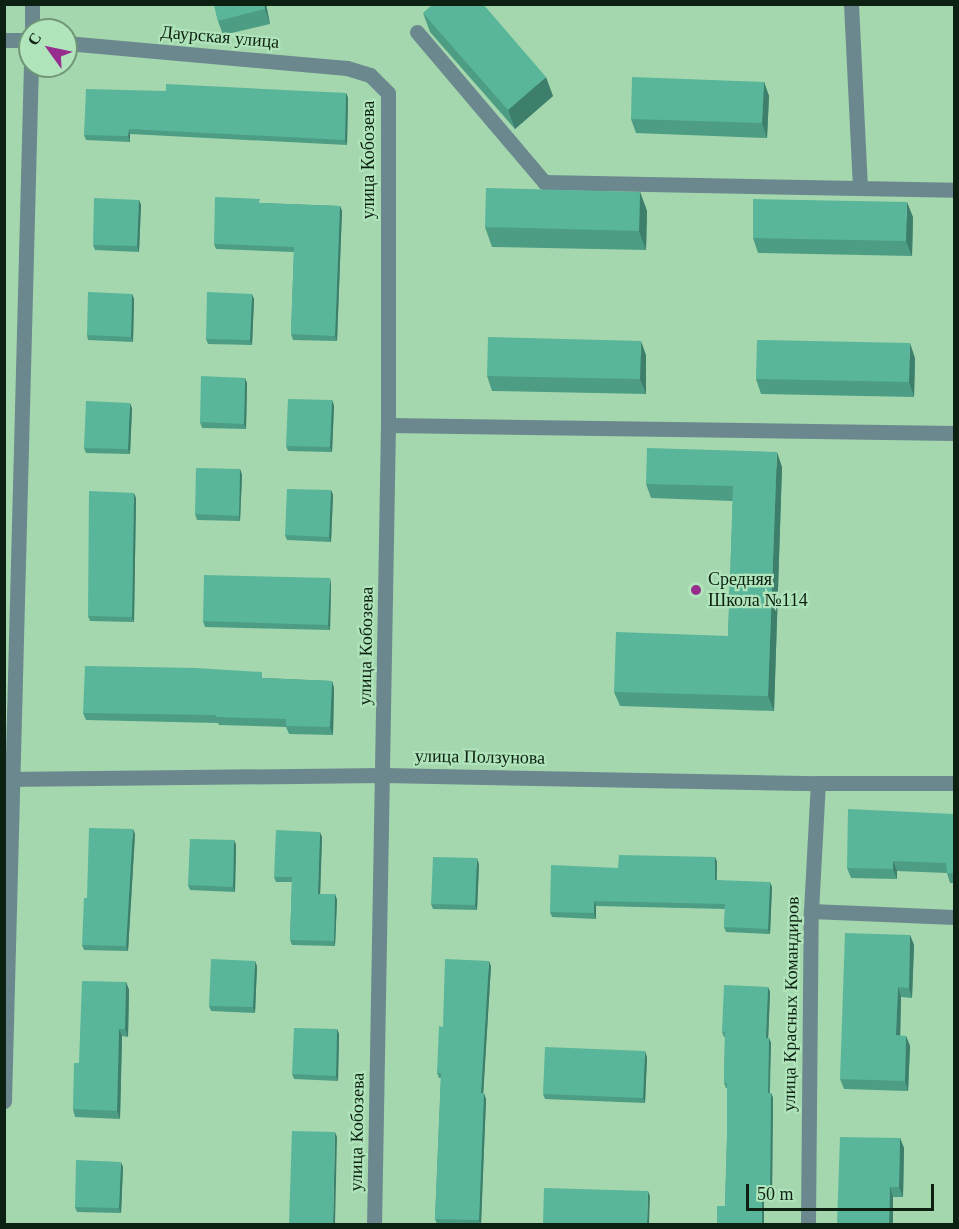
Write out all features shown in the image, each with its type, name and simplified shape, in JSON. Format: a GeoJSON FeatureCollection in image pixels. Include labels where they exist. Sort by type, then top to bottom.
{"type":"FeatureCollection","features":[{"type":"Feature","properties":{"kind":"street"},"geometry":{"type":"LineString","coordinates":[[851,4],[860,188]]}},
{"type":"Feature","properties":{"kind":"street"},"geometry":{"type":"LineString","coordinates":[[417,32],[544,182],[954,190]]}},
{"type":"Feature","properties":{"kind":"street","name":"Даурская улица"},"geometry":{"type":"LineString","coordinates":[[78,44],[347,68],[370,75]]}},
{"type":"Feature","properties":{"kind":"street","name":"улица Кобозева"},"geometry":{"type":"LineString","coordinates":[[370,75],[388,93],[388,425],[374,1224]]}},
{"type":"Feature","properties":{"kind":"street"},"geometry":{"type":"LineString","coordinates":[[4,1101],[9,779],[31,78]]}},
{"type":"Feature","properties":{"kind":"street"},"geometry":{"type":"LineString","coordinates":[[388,425],[954,433]]}},
{"type":"Feature","properties":{"kind":"street","name":"улица Ползунова"},"geometry":{"type":"LineString","coordinates":[[9,779],[383,775],[818,783],[954,783]]}},
{"type":"Feature","properties":{"kind":"street","name":"улица Красных Командиров"},"geometry":{"type":"LineString","coordinates":[[808,1224],[811,911],[818,783]]}},
{"type":"Feature","properties":{"kind":"street"},"geometry":{"type":"LineString","coordinates":[[811,911],[954,917]]}},
{"type":"Feature","properties":{"kind":"building"},"geometry":{"type":"Polygon","coordinates":[[[214,4],[264,4],[265,9],[218,21],[214,4]]]}},
{"type":"Feature","properties":{"kind":"building"},"geometry":{"type":"Polygon","coordinates":[[[433,4],[483,4],[546,77],[508,110],[423,13],[433,4]]]}},
{"type":"Feature","properties":{"kind":"building"},"geometry":{"type":"Polygon","coordinates":[[[632,77],[764,82],[762,123],[631,119],[632,77]]]}},
{"type":"Feature","properties":{"kind":"building"},"geometry":{"type":"Polygon","coordinates":[[[166,84],[346,93],[345,140],[129,129],[128,136],[84,135],[86,89],[166,91],[166,84]]]}},
{"type":"Feature","properties":{"kind":"building"},"geometry":{"type":"Polygon","coordinates":[[[486,188],[640,192],[639,231],[485,227],[486,188]]]}},
{"type":"Feature","properties":{"kind":"building"},"geometry":{"type":"Polygon","coordinates":[[[215,197],[260,199],[259,203],[340,206],[335,336],[291,334],[294,247],[214,244],[215,197]]]}},
{"type":"Feature","properties":{"kind":"building"},"geometry":{"type":"Polygon","coordinates":[[[94,198],[139,200],[137,246],[93,245],[94,198]]]}},
{"type":"Feature","properties":{"kind":"building"},"geometry":{"type":"Polygon","coordinates":[[[753,199],[907,202],[906,241],[753,238],[753,199]]]}},
{"type":"Feature","properties":{"kind":"building"},"geometry":{"type":"Polygon","coordinates":[[[88,292],[132,294],[131,337],[87,335],[88,292]]]}},
{"type":"Feature","properties":{"kind":"building"},"geometry":{"type":"Polygon","coordinates":[[[207,292],[252,294],[250,340],[206,339],[207,292]]]}},
{"type":"Feature","properties":{"kind":"building"},"geometry":{"type":"Polygon","coordinates":[[[488,337],[641,341],[640,379],[487,376],[488,337]]]}},
{"type":"Feature","properties":{"kind":"building"},"geometry":{"type":"Polygon","coordinates":[[[757,340],[910,343],[909,382],[756,379],[757,340]]]}},
{"type":"Feature","properties":{"kind":"building"},"geometry":{"type":"Polygon","coordinates":[[[201,376],[245,378],[244,424],[200,422],[201,376]]]}},
{"type":"Feature","properties":{"kind":"building"},"geometry":{"type":"Polygon","coordinates":[[[288,399],[332,400],[330,447],[286,446],[288,399]]]}},
{"type":"Feature","properties":{"kind":"building"},"geometry":{"type":"Polygon","coordinates":[[[86,401],[130,403],[128,449],[84,448],[86,401]]]}},
{"type":"Feature","properties":{"kind":"building"},"geometry":{"type":"Polygon","coordinates":[[[647,448],[777,452],[768,696],[614,692],[616,632],[728,636],[733,486],[646,484],[647,448]]]}},
{"type":"Feature","properties":{"kind":"building"},"geometry":{"type":"Polygon","coordinates":[[[196,468],[240,469],[239,516],[195,514],[196,468]]]}},
{"type":"Feature","properties":{"kind":"building"},"geometry":{"type":"Polygon","coordinates":[[[287,489],[331,490],[329,537],[285,535],[287,489]]]}},
{"type":"Feature","properties":{"kind":"building"},"geometry":{"type":"Polygon","coordinates":[[[89,491],[134,493],[132,617],[88,616],[89,491]]]}},
{"type":"Feature","properties":{"kind":"building"},"geometry":{"type":"Polygon","coordinates":[[[204,575],[330,578],[328,625],[203,621],[204,575]]]}},
{"type":"Feature","properties":{"kind":"building"},"geometry":{"type":"Polygon","coordinates":[[[85,666],[262,672],[262,678],[332,681],[330,727],[286,726],[286,719],[216,717],[216,715],[83,713],[85,666]]]}},
{"type":"Feature","properties":{"kind":"building"},"geometry":{"type":"Polygon","coordinates":[[[848,809],[954,814],[954,873],[947,873],[946,863],[893,861],[893,869],[847,868],[848,809]]]}},
{"type":"Feature","properties":{"kind":"building"},"geometry":{"type":"Polygon","coordinates":[[[89,828],[133,829],[126,946],[82,945],[84,898],[87,898],[89,828]]]}},
{"type":"Feature","properties":{"kind":"building"},"geometry":{"type":"Polygon","coordinates":[[[276,830],[320,832],[318,894],[335,894],[334,941],[290,940],[292,877],[274,877],[276,830]]]}},
{"type":"Feature","properties":{"kind":"building"},"geometry":{"type":"Polygon","coordinates":[[[190,839],[234,840],[233,887],[188,885],[190,839]]]}},
{"type":"Feature","properties":{"kind":"building"},"geometry":{"type":"Polygon","coordinates":[[[619,855],[715,857],[715,880],[770,882],[768,929],[724,927],[725,904],[594,901],[594,913],[550,912],[551,865],[618,868],[619,855]]]}},
{"type":"Feature","properties":{"kind":"building"},"geometry":{"type":"Polygon","coordinates":[[[433,857],[477,858],[475,905],[431,904],[433,857]]]}},
{"type":"Feature","properties":{"kind":"building"},"geometry":{"type":"Polygon","coordinates":[[[845,933],[910,935],[909,988],[898,987],[896,1035],[906,1036],[905,1081],[840,1079],[845,933]]]}},
{"type":"Feature","properties":{"kind":"building"},"geometry":{"type":"Polygon","coordinates":[[[211,959],[255,961],[253,1007],[209,1006],[211,959]]]}},
{"type":"Feature","properties":{"kind":"building"},"geometry":{"type":"Polygon","coordinates":[[[445,959],[489,961],[481,1093],[484,1093],[479,1220],[435,1219],[441,1073],[437,1073],[439,1026],[443,1027],[445,959]]]}},
{"type":"Feature","properties":{"kind":"building"},"geometry":{"type":"Polygon","coordinates":[[[82,981],[126,982],[125,1029],[119,1029],[117,1111],[73,1109],[74,1063],[79,1063],[82,981]]]}},
{"type":"Feature","properties":{"kind":"building"},"geometry":{"type":"Polygon","coordinates":[[[724,985],[768,987],[766,1038],[769,1038],[768,1093],[771,1093],[770,1191],[762,1191],[762,1224],[717,1224],[717,1206],[725,1206],[727,1138],[727,1083],[724,1083],[725,1032],[722,1032],[724,985]]]}},
{"type":"Feature","properties":{"kind":"building"},"geometry":{"type":"Polygon","coordinates":[[[294,1028],[337,1029],[336,1076],[292,1074],[294,1028]]]}},
{"type":"Feature","properties":{"kind":"building"},"geometry":{"type":"Polygon","coordinates":[[[545,1047],[645,1051],[643,1098],[543,1094],[545,1047]]]}},
{"type":"Feature","properties":{"kind":"building"},"geometry":{"type":"Polygon","coordinates":[[[292,1131],[335,1132],[333,1224],[289,1224],[292,1131]]]}},
{"type":"Feature","properties":{"kind":"building"},"geometry":{"type":"Polygon","coordinates":[[[840,1137],[900,1138],[899,1187],[890,1187],[889,1224],[837,1224],[840,1137]]]}},
{"type":"Feature","properties":{"kind":"building"},"geometry":{"type":"Polygon","coordinates":[[[76,1160],[121,1162],[119,1208],[75,1207],[76,1160]]]}},
{"type":"Feature","properties":{"kind":"building"},"geometry":{"type":"Polygon","coordinates":[[[544,1188],[648,1191],[647,1224],[543,1224],[544,1188]]]}},
{"type":"Feature","properties":{"kind":"place","name":"Средняя Школа №114"},"geometry":{"type":"Point","coordinates":[696,590]}}]}
